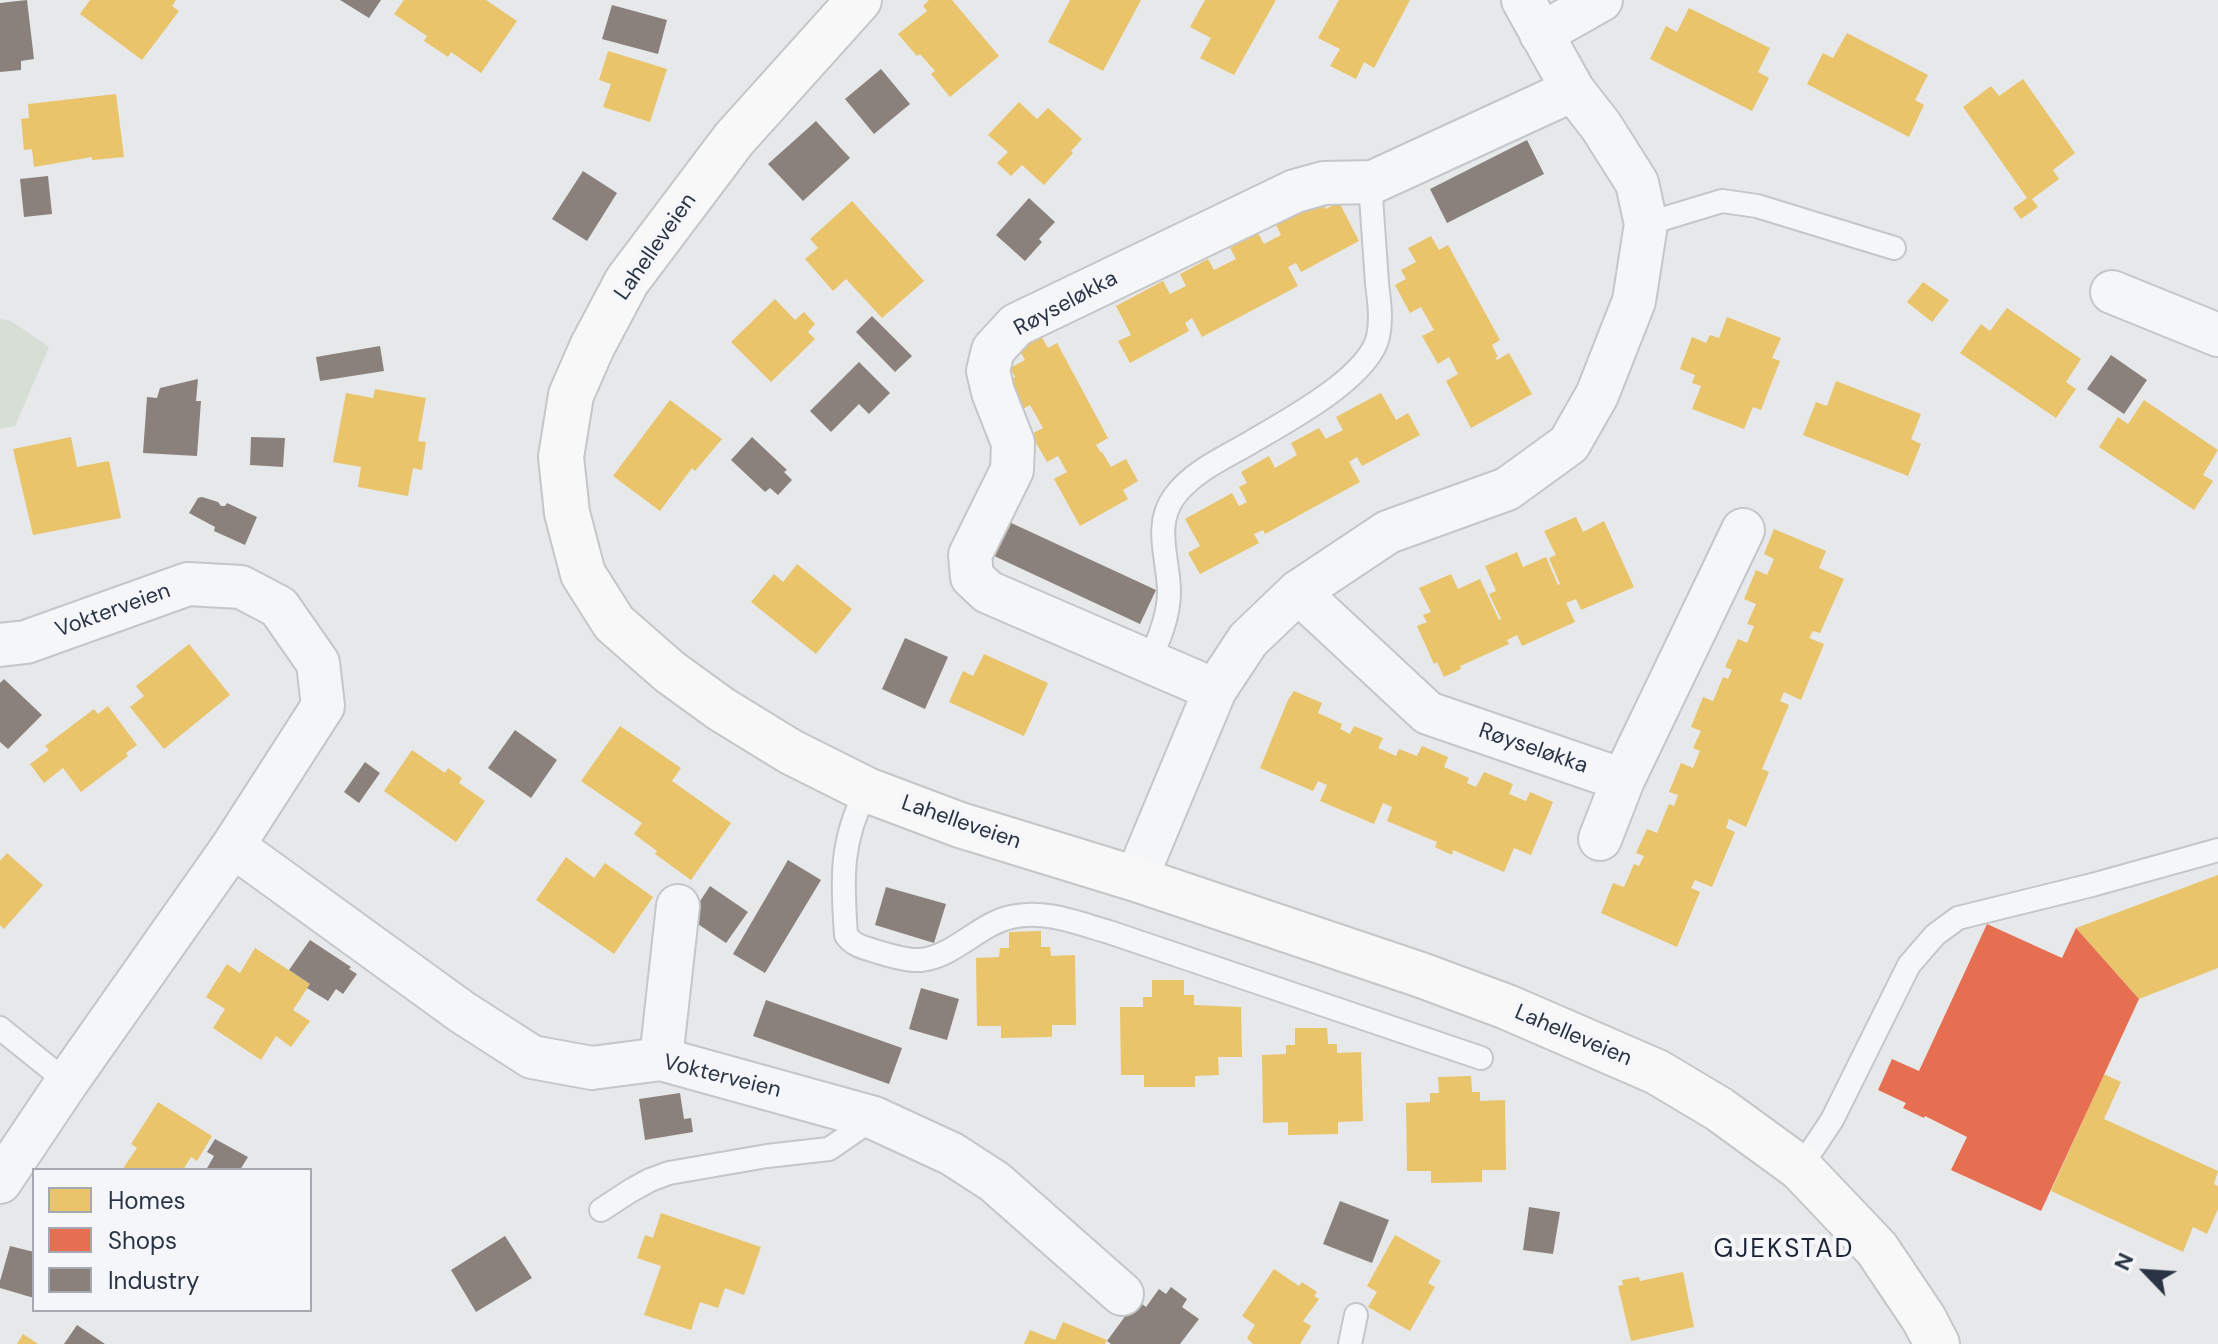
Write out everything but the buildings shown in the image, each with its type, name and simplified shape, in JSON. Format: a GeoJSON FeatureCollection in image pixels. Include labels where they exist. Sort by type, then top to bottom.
{"type":"FeatureCollection","features":[{"type":"Feature","properties":{"kind":"street","name":"Lahelleveien"},"geometry":{"type":"LineString","coordinates":[[859,0],[734,139],[627,281],[571,395],[561,457],[567,513],[583,574],[614,623],[670,672],[721,709],[791,752],[867,790],[960,825],[1136,879],[1435,980],[1507,1007],[1657,1072],[1719,1109],[1800,1168],[1877,1249],[1937,1344]]}},
{"type":"Feature","properties":{"kind":"street"},"geometry":{"type":"LineString","coordinates":[[1136,879],[1215,690],[1248,640],[1298,592],[1388,532],[1507,489],[1569,444],[1597,395],[1634,301],[1646,224],[1637,183],[1601,126],[1573,90],[1532,17],[1601,0]]}},
{"type":"Feature","properties":{"kind":"street","name":"Røyseløkka"},"geometry":{"type":"LineString","coordinates":[[1215,690],[988,592],[972,577],[970,555],[1012,470],[1013,443],[988,371],[993,350],[1016,325],[1295,191],[1324,183],[1373,182],[1573,90]]}},
{"type":"Feature","properties":{"kind":"street"},"geometry":{"type":"LineString","coordinates":[[2112,292],[2218,335]]}},
{"type":"Feature","properties":{"kind":"street"},"geometry":{"type":"LineString","coordinates":[[1600,839],[1623,780],[1743,530]]}},
{"type":"Feature","properties":{"kind":"street","name":"Vokterveien"},"geometry":{"type":"LineString","coordinates":[[0,645],[26,642],[188,584],[241,587],[279,607],[318,663],[323,706],[233,846],[0,1182]]}},
{"type":"Feature","properties":{"kind":"street","name":"Røyseløkka"},"geometry":{"type":"LineString","coordinates":[[1298,592],[1428,713],[1623,780]]}},
{"type":"Feature","properties":{"kind":"street","name":"Vokterveien"},"geometry":{"type":"LineString","coordinates":[[233,846],[462,1012],[532,1057],[592,1068],[661,1059],[874,1118],[952,1154],[995,1182],[1122,1294]]}},
{"type":"Feature","properties":{"kind":"street"},"geometry":{"type":"LineString","coordinates":[[661,1059],[678,906]]}},
{"type":"Feature","properties":{"kind":"lane"},"geometry":{"type":"LineString","coordinates":[[1149,661],[1168,605],[1162,532],[1174,497],[1191,478],[1334,389],[1362,366],[1375,346],[1380,319],[1371,197],[1373,182]]}},
{"type":"Feature","properties":{"kind":"lane"},"geometry":{"type":"LineString","coordinates":[[1646,224],[1722,201],[1757,206],[1894,248]]}},
{"type":"Feature","properties":{"kind":"lane"},"geometry":{"type":"LineString","coordinates":[[867,790],[846,841],[843,892],[846,935],[858,946],[886,954],[925,959],[945,952],[1009,917],[1051,916],[1109,932],[1481,1058]]}},
{"type":"Feature","properties":{"kind":"lane"},"geometry":{"type":"LineString","coordinates":[[1800,1168],[1832,1120],[1909,965],[1935,935],[1958,918],[2218,850]]}},
{"type":"Feature","properties":{"kind":"lane"},"geometry":{"type":"LineString","coordinates":[[0,1028],[67,1082]]}},
{"type":"Feature","properties":{"kind":"lane"},"geometry":{"type":"LineString","coordinates":[[601,1210],[650,1180],[669,1173],[829,1149],[874,1118]]}},
{"type":"Feature","properties":{"kind":"lane"},"geometry":{"type":"LineString","coordinates":[[1350,1344],[1356,1315]]}},
{"type":"Feature","properties":{"kind":"shaded area"},"geometry":{"type":"Polygon","coordinates":[[[0,319],[11,321],[49,347],[15,426],[0,429],[0,319]]]}},
{"type":"Feature","properties":{"kind":"district","name":"GJEKSTAD"},"geometry":{"type":"Point","coordinates":[1784,1250]}}]}
